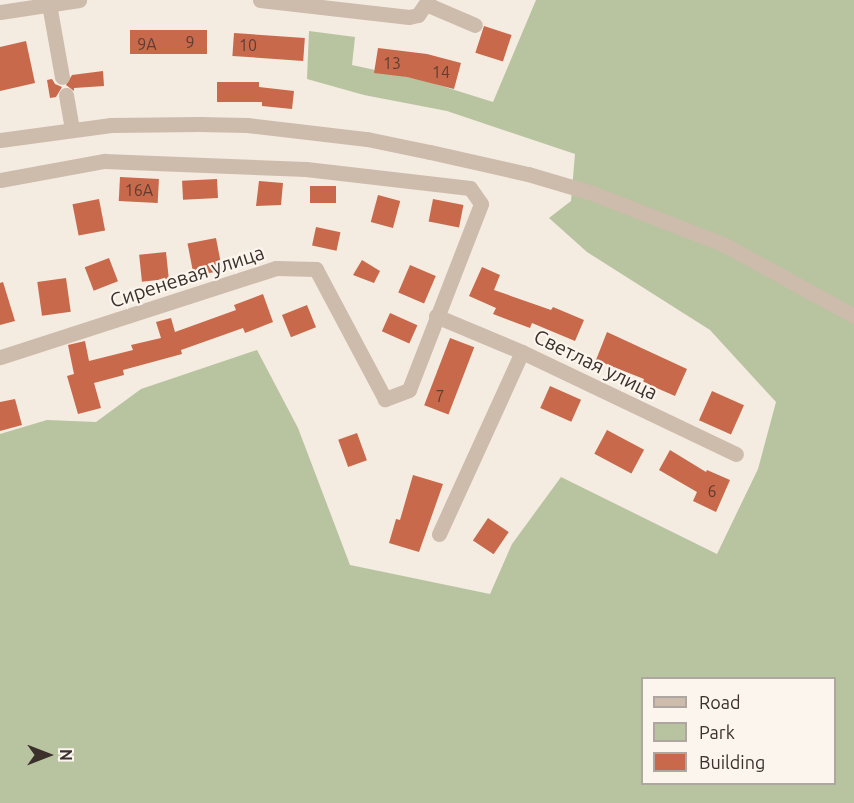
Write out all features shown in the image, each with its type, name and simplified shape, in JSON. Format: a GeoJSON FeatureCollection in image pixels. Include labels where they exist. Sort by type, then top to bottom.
{"type":"FeatureCollection","features":[{"type":"Feature","properties":{"kind":"street"},"geometry":{"type":"LineString","coordinates":[[0,12],[79,0]]}},
{"type":"Feature","properties":{"kind":"street"},"geometry":{"type":"LineString","coordinates":[[260,0],[409,17],[418,15],[427,2],[475,25]]}},
{"type":"Feature","properties":{"kind":"street"},"geometry":{"type":"LineString","coordinates":[[54,2],[62,77]]}},
{"type":"Feature","properties":{"kind":"street"},"geometry":{"type":"LineString","coordinates":[[66,95],[72,129]]}},
{"type":"Feature","properties":{"kind":"street"},"geometry":{"type":"LineString","coordinates":[[0,140],[111,125],[247,125],[367,139],[528,174],[592,193],[723,244],[854,316]]}},
{"type":"Feature","properties":{"kind":"street"},"geometry":{"type":"LineString","coordinates":[[0,180],[104,161],[306,169],[470,188],[481,204],[436,316]]}},
{"type":"Feature","properties":{"kind":"street","name":"Сиреневая улица"},"geometry":{"type":"LineString","coordinates":[[0,357],[276,268],[316,269],[385,399],[409,390],[436,316]]}},
{"type":"Feature","properties":{"kind":"street","name":"Светлая улица"},"geometry":{"type":"LineString","coordinates":[[436,316],[522,351],[736,454]]}},
{"type":"Feature","properties":{"kind":"street"},"geometry":{"type":"LineString","coordinates":[[439,534],[522,351]]}},
{"type":"Feature","properties":{"kind":"green space"},"geometry":{"type":"Polygon","coordinates":[[[536,0],[854,0],[854,803],[0,803],[0,434],[47,420],[96,422],[141,389],[257,350],[298,428],[350,565],[490,594],[512,544],[561,477],[717,554],[758,469],[776,402],[710,330],[587,252],[549,218],[571,201],[575,154],[447,111],[364,95],[307,79],[309,31],[355,37],[352,65],[426,81],[493,102],[536,0]]]}},
{"type":"Feature","properties":{"kind":"building"},"geometry":{"type":"Polygon","coordinates":[[[484,26],[512,35],[503,62],[475,53],[484,26]]]}},
{"type":"Feature","properties":{"kind":"building"},"geometry":{"type":"Polygon","coordinates":[[[130,30],[207,30],[207,54],[130,54],[130,30]]]}},
{"type":"Feature","properties":{"kind":"building"},"geometry":{"type":"Polygon","coordinates":[[[234,33],[305,38],[303,61],[232,56],[234,33]]]}},
{"type":"Feature","properties":{"kind":"building"},"geometry":{"type":"Polygon","coordinates":[[[26,41],[35,83],[0,91],[0,47],[26,41]]]}},
{"type":"Feature","properties":{"kind":"building"},"geometry":{"type":"Polygon","coordinates":[[[378,48],[427,54],[461,63],[454,89],[407,77],[374,73],[378,48]]]}},
{"type":"Feature","properties":{"kind":"building"},"geometry":{"type":"Polygon","coordinates":[[[103,71],[104,86],[74,88],[74,91],[66,85],[72,75],[103,71]]]}},
{"type":"Feature","properties":{"kind":"building"},"geometry":{"type":"Polygon","coordinates":[[[52,79],[55,84],[62,87],[56,97],[50,98],[47,80],[52,79]]]}},
{"type":"Feature","properties":{"kind":"building"},"geometry":{"type":"Polygon","coordinates":[[[217,82],[259,82],[259,87],[294,91],[292,109],[262,106],[262,102],[217,102],[217,82]]]}},
{"type":"Feature","properties":{"kind":"building"},"geometry":{"type":"Polygon","coordinates":[[[120,177],[159,179],[158,203],[119,201],[120,177]]]}},
{"type":"Feature","properties":{"kind":"building"},"geometry":{"type":"Polygon","coordinates":[[[217,179],[218,198],[183,200],[182,181],[217,179]]]}},
{"type":"Feature","properties":{"kind":"building"},"geometry":{"type":"Polygon","coordinates":[[[259,181],[283,183],[281,205],[256,206],[259,181]]]}},
{"type":"Feature","properties":{"kind":"building"},"geometry":{"type":"Polygon","coordinates":[[[310,186],[336,186],[336,203],[310,203],[310,186]]]}},
{"type":"Feature","properties":{"kind":"building"},"geometry":{"type":"Polygon","coordinates":[[[378,195],[400,201],[393,228],[371,222],[378,195]]]}},
{"type":"Feature","properties":{"kind":"building"},"geometry":{"type":"Polygon","coordinates":[[[99,199],[105,230],[79,236],[72,204],[99,199]]]}},
{"type":"Feature","properties":{"kind":"building"},"geometry":{"type":"Polygon","coordinates":[[[433,199],[463,205],[459,227],[429,222],[433,199]]]}},
{"type":"Feature","properties":{"kind":"building"},"geometry":{"type":"Polygon","coordinates":[[[316,227],[340,232],[337,251],[312,246],[316,227]]]}},
{"type":"Feature","properties":{"kind":"building"},"geometry":{"type":"Polygon","coordinates":[[[216,238],[222,270],[194,276],[188,244],[216,238]]]}},
{"type":"Feature","properties":{"kind":"building"},"geometry":{"type":"Polygon","coordinates":[[[166,252],[169,279],[142,282],[139,255],[166,252]]]}},
{"type":"Feature","properties":{"kind":"building"},"geometry":{"type":"Polygon","coordinates":[[[109,258],[118,281],[94,291],[85,267],[109,258]]]}},
{"type":"Feature","properties":{"kind":"building"},"geometry":{"type":"Polygon","coordinates":[[[362,260],[380,271],[374,283],[353,275],[362,260]]]}},
{"type":"Feature","properties":{"kind":"building"},"geometry":{"type":"Polygon","coordinates":[[[410,265],[436,276],[424,304],[398,293],[410,265]]]}},
{"type":"Feature","properties":{"kind":"building"},"geometry":{"type":"Polygon","coordinates":[[[482,267],[500,275],[494,290],[551,310],[553,307],[584,320],[575,341],[532,323],[530,328],[493,314],[496,308],[469,296],[482,267]]]}},
{"type":"Feature","properties":{"kind":"building"},"geometry":{"type":"Polygon","coordinates":[[[66,278],[71,312],[42,316],[37,282],[66,278]]]}},
{"type":"Feature","properties":{"kind":"building"},"geometry":{"type":"Polygon","coordinates":[[[3,282],[15,321],[0,325],[0,283],[3,282]]]}},
{"type":"Feature","properties":{"kind":"building"},"geometry":{"type":"Polygon","coordinates":[[[263,294],[273,322],[245,333],[243,328],[181,350],[182,354],[123,370],[124,375],[94,383],[101,408],[78,414],[67,376],[74,374],[68,345],[85,341],[89,361],[133,350],[131,345],[161,338],[156,322],[171,318],[175,332],[236,310],[234,305],[263,294]]]}},
{"type":"Feature","properties":{"kind":"building"},"geometry":{"type":"Polygon","coordinates":[[[307,305],[316,327],[291,337],[282,315],[307,305]]]}},
{"type":"Feature","properties":{"kind":"building"},"geometry":{"type":"Polygon","coordinates":[[[390,313],[417,325],[409,343],[382,331],[390,313]]]}},
{"type":"Feature","properties":{"kind":"building"},"geometry":{"type":"Polygon","coordinates":[[[607,332],[687,369],[675,396],[643,382],[644,379],[596,360],[607,332]]]}},
{"type":"Feature","properties":{"kind":"building"},"geometry":{"type":"Polygon","coordinates":[[[450,338],[474,347],[448,415],[424,405],[450,338]]]}},
{"type":"Feature","properties":{"kind":"building"},"geometry":{"type":"Polygon","coordinates":[[[550,386],[581,400],[571,422],[540,408],[550,386]]]}},
{"type":"Feature","properties":{"kind":"building"},"geometry":{"type":"Polygon","coordinates":[[[712,391],[744,405],[731,434],[699,420],[712,391]]]}},
{"type":"Feature","properties":{"kind":"building"},"geometry":{"type":"Polygon","coordinates":[[[15,399],[22,425],[0,431],[0,402],[15,399]]]}},
{"type":"Feature","properties":{"kind":"building"},"geometry":{"type":"Polygon","coordinates":[[[607,430],[644,450],[631,474],[594,454],[607,430]]]}},
{"type":"Feature","properties":{"kind":"building"},"geometry":{"type":"Polygon","coordinates":[[[357,433],[367,460],[348,467],[338,440],[357,433]]]}},
{"type":"Feature","properties":{"kind":"building"},"geometry":{"type":"Polygon","coordinates":[[[670,450],[706,472],[707,470],[730,480],[716,512],[693,501],[697,492],[659,470],[670,450]]]}},
{"type":"Feature","properties":{"kind":"building"},"geometry":{"type":"Polygon","coordinates":[[[413,475],[443,484],[419,552],[389,543],[396,519],[400,520],[413,475]]]}},
{"type":"Feature","properties":{"kind":"building"},"geometry":{"type":"Polygon","coordinates":[[[488,518],[509,532],[494,554],[473,540],[488,518]]]}}]}
